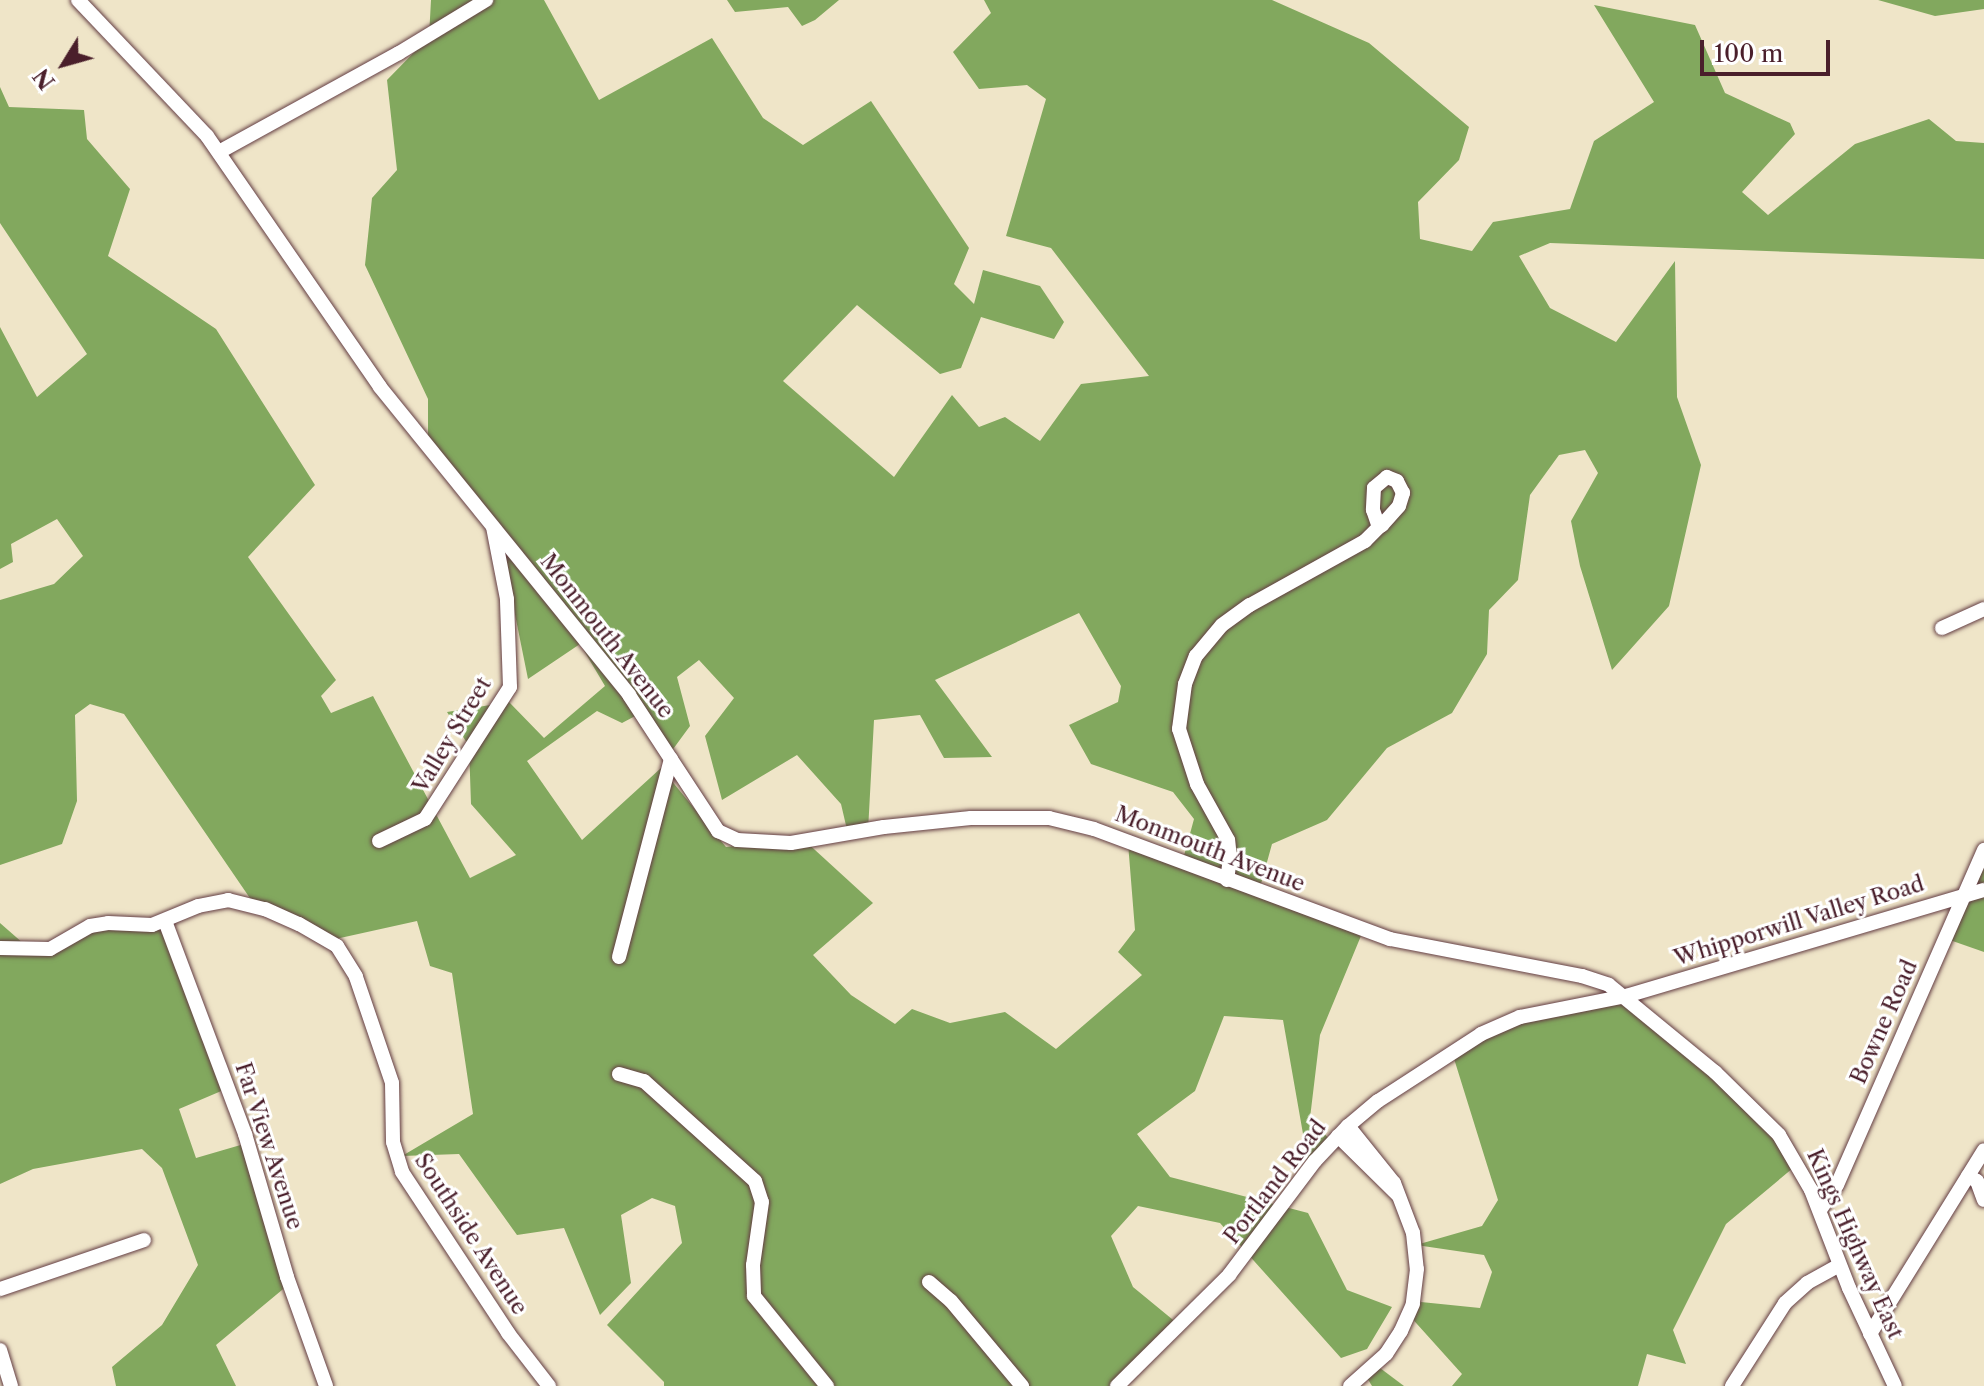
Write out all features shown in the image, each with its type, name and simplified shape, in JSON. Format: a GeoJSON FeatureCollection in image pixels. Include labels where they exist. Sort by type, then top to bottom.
{"type":"FeatureCollection","features":[{"type":"Feature","properties":{"kind":"street","name":"Monmouth Avenue"},"geometry":{"type":"LineString","coordinates":[[78,0],[219,152],[380,387],[629,695],[718,831],[737,840],[791,843],[884,827],[971,818],[1049,818],[1094,829],[1390,939],[1582,976],[1626,996]]}},
{"type":"Feature","properties":{"kind":"street"},"geometry":{"type":"LineString","coordinates":[[219,152],[399,53],[486,0]]}},
{"type":"Feature","properties":{"kind":"street","name":"Valley Street"},"geometry":{"type":"LineString","coordinates":[[379,841],[425,819],[510,687],[507,599],[493,527]]}},
{"type":"Feature","properties":{"kind":"street"},"geometry":{"type":"LineString","coordinates":[[1227,880],[1230,858],[1228,840],[1197,784],[1179,729],[1185,684],[1196,656],[1222,625],[1250,605],[1365,541],[1379,527]]}},
{"type":"Feature","properties":{"kind":"street"},"geometry":{"type":"LineString","coordinates":[[1942,628],[1984,609]]}},
{"type":"Feature","properties":{"kind":"street"},"geometry":{"type":"LineString","coordinates":[[619,957],[671,759]]}},
{"type":"Feature","properties":{"kind":"street","name":"Bowne Road"},"geometry":{"type":"LineString","coordinates":[[1820,1210],[1837,1185],[1984,850]]}},
{"type":"Feature","properties":{"kind":"street","name":"Whipporwill Valley Road"},"geometry":{"type":"LineString","coordinates":[[1626,996],[1965,893],[1984,890]]}},
{"type":"Feature","properties":{"kind":"street","name":"Southside Avenue"},"geometry":{"type":"LineString","coordinates":[[0,948],[50,949],[90,926],[108,923],[152,925],[198,906],[228,900],[265,909],[337,946],[356,977],[392,1083],[393,1142],[402,1172],[508,1333],[549,1386]]}},
{"type":"Feature","properties":{"kind":"street","name":"Far View Avenue"},"geometry":{"type":"LineString","coordinates":[[165,921],[245,1134],[287,1277],[326,1386]]}},
{"type":"Feature","properties":{"kind":"street","name":"Portland Road"},"geometry":{"type":"LineString","coordinates":[[1117,1386],[1229,1275],[1343,1131],[1378,1101],[1481,1034],[1520,1017],[1626,996]]}},
{"type":"Feature","properties":{"kind":"street","name":"Kings Highway East"},"geometry":{"type":"LineString","coordinates":[[1626,996],[1764,1118],[1800,1167],[1820,1210],[1839,1265],[1895,1386]]}},
{"type":"Feature","properties":{"kind":"street"},"geometry":{"type":"LineString","coordinates":[[619,1074],[644,1081],[755,1181],[762,1202],[753,1265],[754,1296],[827,1386]]}},
{"type":"Feature","properties":{"kind":"street"},"geometry":{"type":"LineString","coordinates":[[1343,1131],[1384,1167],[1416,1248],[1413,1304],[1401,1331],[1386,1354],[1350,1386]]}},
{"type":"Feature","properties":{"kind":"street"},"geometry":{"type":"LineString","coordinates":[[1870,1334],[1976,1179],[1984,1150]]}},
{"type":"Feature","properties":{"kind":"street"},"geometry":{"type":"LineString","coordinates":[[1976,1179],[1984,1200]]}},
{"type":"Feature","properties":{"kind":"street"},"geometry":{"type":"LineString","coordinates":[[0,1289],[144,1240]]}},
{"type":"Feature","properties":{"kind":"street"},"geometry":{"type":"LineString","coordinates":[[1732,1386],[1785,1303],[1807,1283],[1839,1265]]}},
{"type":"Feature","properties":{"kind":"street"},"geometry":{"type":"LineString","coordinates":[[929,1282],[951,1301],[1022,1386]]}},
{"type":"Feature","properties":{"kind":"street"},"geometry":{"type":"LineString","coordinates":[[0,1350],[11,1386]]}},
{"type":"Feature","properties":{"kind":"green space"},"geometry":{"type":"Polygon","coordinates":[[[431,0],[544,0],[599,100],[712,38],[763,118],[803,145],[871,101],[969,248],[954,284],[974,304],[983,270],[1040,286],[1064,322],[1054,339],[981,317],[961,368],[940,374],[857,305],[783,381],[894,477],[952,395],[979,427],[1005,417],[1040,441],[1081,384],[1149,376],[1051,248],[1006,236],[1046,99],[1027,85],[979,89],[953,52],[991,13],[984,0],[1272,0],[1369,43],[1469,127],[1459,160],[1418,202],[1420,239],[1472,251],[1493,222],[1570,209],[1594,141],[1654,102],[1594,5],[1695,25],[1725,93],[1790,123],[1795,134],[1742,192],[1768,215],[1855,144],[1929,119],[1956,141],[1984,143],[1984,259],[1550,243],[1519,256],[1550,308],[1616,342],[1675,261],[1677,397],[1701,465],[1669,606],[1612,670],[1580,566],[1571,521],[1598,473],[1585,450],[1559,455],[1530,495],[1518,580],[1489,610],[1487,654],[1452,713],[1387,748],[1327,820],[1272,844],[1259,891],[1363,931],[1320,1035],[1310,1118],[1331,1141],[1309,1168],[1283,1020],[1224,1016],[1195,1091],[1137,1134],[1170,1177],[1308,1213],[1347,1290],[1392,1307],[1367,1349],[1341,1358],[1220,1223],[1138,1206],[1111,1236],[1133,1287],[1178,1324],[1116,1386],[664,1386],[664,1382],[607,1325],[682,1243],[675,1206],[652,1198],[621,1215],[631,1283],[600,1315],[564,1228],[517,1235],[459,1154],[402,1156],[473,1114],[452,973],[430,966],[417,921],[331,940],[256,907],[124,714],[90,704],[75,715],[77,801],[62,844],[0,865],[0,600],[54,584],[83,556],[57,519],[11,544],[13,562],[0,569],[0,327],[37,397],[87,354],[0,223],[0,87],[9,107],[84,110],[87,139],[130,189],[108,256],[216,329],[315,485],[248,557],[336,680],[321,696],[331,713],[373,696],[470,878],[516,855],[471,804],[469,746],[447,712],[509,702],[544,738],[605,686],[580,644],[528,679],[499,535],[428,450],[428,399],[365,265],[372,198],[397,170],[387,80],[429,37],[431,0]],[[1079,613],[935,680],[992,757],[944,758],[920,715],[874,720],[868,831],[848,834],[841,804],[797,755],[722,800],[705,736],[734,698],[699,660],[677,677],[690,726],[668,756],[639,714],[622,723],[597,711],[527,761],[582,840],[661,768],[726,847],[803,839],[873,903],[813,955],[851,995],[895,1024],[912,1009],[950,1023],[1005,1012],[1056,1049],[1142,975],[1118,952],[1135,930],[1128,843],[1182,863],[1194,819],[1173,792],[1091,764],[1069,725],[1118,702],[1121,686],[1079,613]]]}},
{"type":"Feature","properties":{"kind":"green space"},"geometry":{"type":"Polygon","coordinates":[[[727,0],[839,0],[815,20],[802,26],[788,7],[735,12],[727,0]]]}},
{"type":"Feature","properties":{"kind":"green space"},"geometry":{"type":"Polygon","coordinates":[[[1878,0],[1984,0],[1984,9],[1935,16],[1878,0]]]}},
{"type":"Feature","properties":{"kind":"green space"},"geometry":{"type":"Polygon","coordinates":[[[1984,848],[1984,952],[1944,938],[1984,848]]]}},
{"type":"Feature","properties":{"kind":"green space"},"geometry":{"type":"Polygon","coordinates":[[[161,919],[226,1089],[179,1109],[196,1158],[244,1144],[288,1285],[216,1345],[236,1386],[116,1386],[112,1367],[162,1325],[198,1265],[162,1168],[142,1149],[33,1169],[0,1184],[0,923],[32,951],[100,922],[161,919]]]}},
{"type":"Feature","properties":{"kind":"green space"},"geometry":{"type":"Polygon","coordinates":[[[1625,998],[1757,1110],[1799,1163],[1726,1224],[1673,1330],[1686,1364],[1647,1354],[1638,1386],[1452,1386],[1462,1374],[1408,1314],[1421,1302],[1480,1308],[1492,1272],[1484,1255],[1416,1245],[1482,1226],[1498,1200],[1451,1049],[1514,1016],[1625,998]]]}},
{"type":"Feature","properties":{"kind":"green space"},"geometry":{"type":"Polygon","coordinates":[[[1376,1365],[1404,1386],[1372,1386],[1364,1373],[1376,1365]]]}}]}
